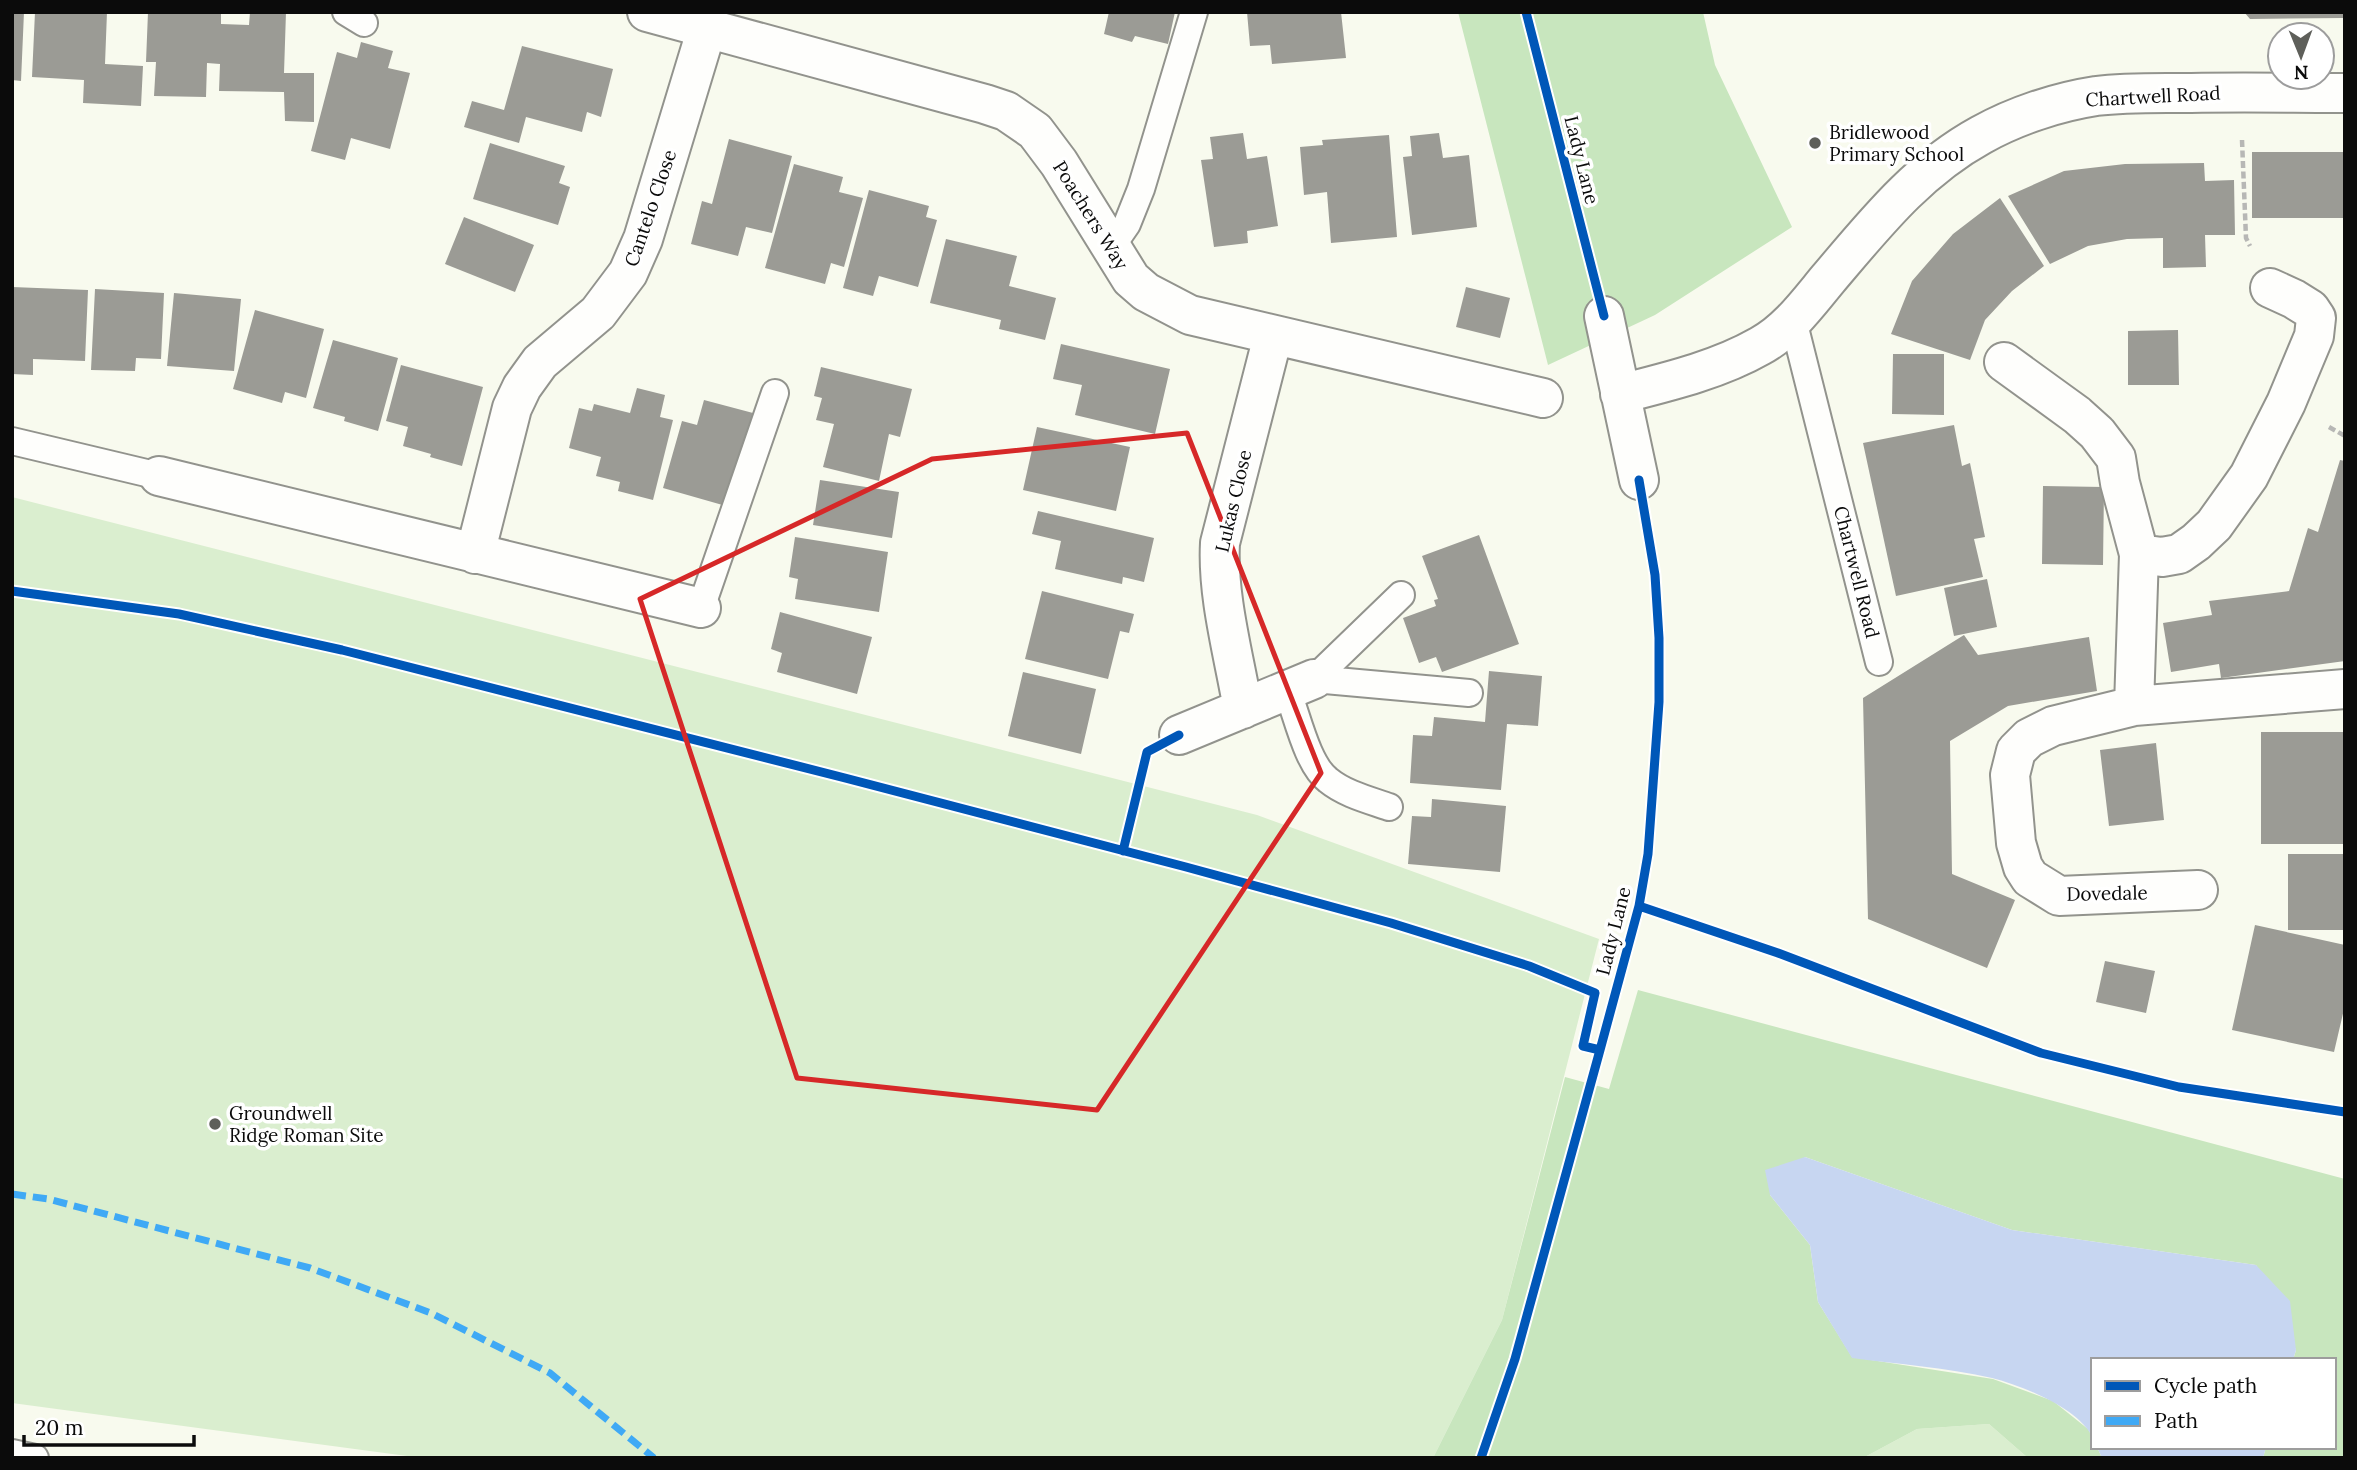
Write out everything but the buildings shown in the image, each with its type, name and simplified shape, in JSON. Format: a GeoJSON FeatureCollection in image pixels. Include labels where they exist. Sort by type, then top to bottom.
{"type":"FeatureCollection","features":[{"type":"Feature","properties":{"kind":"street","name":"Poachers Way"},"geometry":{"type":"LineString","coordinates":[[647,12],[985,104],[1013,116],[1035,131],[1059,163],[1131,279],[1146,292],[1189,315],[1543,398]]}},
{"type":"Feature","properties":{"kind":"street","name":"Cantelo Close"},"geometry":{"type":"LineString","coordinates":[[475,554],[512,408],[522,387],[540,362],[598,313],[613,296],[628,273],[643,239],[707,28]]}},
{"type":"Feature","properties":{"kind":"street","name":"Chartwell Road"},"geometry":{"type":"LineString","coordinates":[[1620,394],[1674,380],[1762,346],[1793,320],[1912,184],[1980,135],[2015,118],[2062,103],[2096,96],[2235,92],[2345,93]]}},
{"type":"Feature","properties":{"kind":"street"},"geometry":{"type":"LineString","coordinates":[[2139,554],[2162,557],[2179,554],[2214,525],[2249,475],[2286,403],[2314,336],[2316,318],[2310,309],[2270,288]]}},
{"type":"Feature","properties":{"kind":"street"},"geometry":{"type":"LineString","coordinates":[[1604,317],[1639,480]]}},
{"type":"Feature","properties":{"kind":"street","name":"Lukas Close"},"geometry":{"type":"LineString","coordinates":[[1243,709],[1223,595],[1219,565],[1220,543],[1273,336]]}},
{"type":"Feature","properties":{"kind":"street"},"geometry":{"type":"LineString","coordinates":[[2004,362],[2077,415],[2097,433],[2116,458],[2139,554],[2134,706]]}},
{"type":"Feature","properties":{"kind":"street"},"geometry":{"type":"LineString","coordinates":[[159,476],[701,608]]}},
{"type":"Feature","properties":{"kind":"street"},"geometry":{"type":"LineString","coordinates":[[1179,735],[1301,685]]}},
{"type":"Feature","properties":{"kind":"street","name":"Dovedale"},"geometry":{"type":"LineString","coordinates":[[2198,890],[2059,896],[2030,878],[2023,867],[2015,843],[2010,775],[2016,751],[2029,738],[2053,726],[2134,706],[2345,689]]}},
{"type":"Feature","properties":{"kind":"lane"},"geometry":{"type":"LineString","coordinates":[[1111,247],[1127,224],[1141,189],[1194,12]]}},
{"type":"Feature","properties":{"kind":"lane","name":"Chartwell Road"},"geometry":{"type":"LineString","coordinates":[[1793,320],[1879,662]]}},
{"type":"Feature","properties":{"kind":"lane"},"geometry":{"type":"LineString","coordinates":[[701,608],[775,393]]}},
{"type":"Feature","properties":{"kind":"lane"},"geometry":{"type":"LineString","coordinates":[[12,441],[159,476]]}},
{"type":"Feature","properties":{"kind":"lane"},"geometry":{"type":"LineString","coordinates":[[1301,685],[1401,595]]}},
{"type":"Feature","properties":{"kind":"lane"},"geometry":{"type":"LineString","coordinates":[[1301,685],[1469,693]]}},
{"type":"Feature","properties":{"kind":"lane"},"geometry":{"type":"LineString","coordinates":[[1301,685],[1314,763],[1326,780],[1347,792],[1389,807]]}},
{"type":"Feature","properties":{"kind":"lane"},"geometry":{"type":"LineString","coordinates":[[12,1453],[35,1458]]}},
{"type":"Feature","properties":{"kind":"path"},"geometry":{"type":"LineString","coordinates":[[2235,92],[2242,144],[2246,237],[2270,288]]}},
{"type":"Feature","properties":{"kind":"highlighted area"},"geometry":{"type":"Polygon","coordinates":[[[1187,433],[1321,773],[1097,1110],[797,1078],[640,599],[932,459],[1187,433]]]}},
{"type":"Feature","properties":{"kind":"green space"},"geometry":{"type":"Polygon","coordinates":[[[1458,12],[1703,12],[1715,65],[1792,227],[1655,315],[1548,365],[1458,12]]]}},
{"type":"Feature","properties":{"kind":"green space"},"geometry":{"type":"Polygon","coordinates":[[[12,497],[1257,815],[1599,939],[1502,1320],[1433,1458],[422,1458],[12,1403],[12,497]]]}},
{"type":"Feature","properties":{"kind":"green space"},"geometry":{"type":"Polygon","coordinates":[[[1638,990],[2345,1179],[2345,1458],[2263,1458],[2265,1449],[2336,1449],[2336,1358],[2294,1358],[2296,1350],[2256,1265],[2012,1230],[1805,1157],[1770,1195],[1810,1245],[1818,1302],[1852,1357],[1993,1379],[2053,1401],[2088,1429],[2091,1434],[2091,1449],[2098,1449],[2102,1458],[2028,1458],[1989,1424],[1917,1429],[1863,1458],[1433,1458],[1502,1320],[1565,1077],[1609,1089],[1638,990]]]}},
{"type":"Feature","properties":{"kind":"green space"},"geometry":{"type":"Polygon","coordinates":[[[1989,1424],[2028,1458],[1863,1458],[1917,1429],[1989,1424]]]}},
{"type":"Feature","properties":{"kind":"water"},"geometry":{"type":"Polygon","coordinates":[[[1805,1157],[2012,1230],[2256,1265],[2290,1301],[2296,1350],[2294,1358],[2091,1358],[2091,1435],[2076,1417],[2063,1408],[2005,1382],[1958,1372],[1852,1358],[1818,1302],[1810,1245],[1770,1195],[1765,1170],[1805,1157]]]}},
{"type":"Feature","properties":{"kind":"water"},"geometry":{"type":"Polygon","coordinates":[[[2098,1449],[2265,1449],[2263,1458],[2102,1458],[2098,1449]]]}},
{"type":"Feature","properties":{"kind":"marked path"},"geometry":{"type":"LineString","coordinates":[[12,1194],[48,1199],[310,1268],[431,1313],[550,1373],[654,1458]]}},
{"type":"Feature","properties":{"kind":"cycle path","name":"Lady Lane"},"geometry":{"type":"LineString","coordinates":[[1526,12],[1604,316]]}},
{"type":"Feature","properties":{"kind":"cycle path","name":"Lady Lane"},"geometry":{"type":"LineString","coordinates":[[1481,1458],[1515,1359],[1639,906],[1648,854],[1659,702],[1659,638],[1655,575],[1639,480]]}},
{"type":"Feature","properties":{"kind":"cycle path"},"geometry":{"type":"LineString","coordinates":[[12,591],[179,614],[342,650],[845,778],[1391,923],[1529,966],[1595,993],[1583,1046],[1600,1050]]}},
{"type":"Feature","properties":{"kind":"cycle path"},"geometry":{"type":"LineString","coordinates":[[1123,851],[1147,752],[1179,735]]}},
{"type":"Feature","properties":{"kind":"cycle path","name":"Lady Lane"},"geometry":{"type":"LineString","coordinates":[[1639,906],[1778,953],[2041,1053],[2179,1087],[2345,1112]]}},
{"type":"Feature","properties":{"kind":"place","name":"Bridlewood Primary School"},"geometry":{"type":"Point","coordinates":[1815,143]}},
{"type":"Feature","properties":{"kind":"place","name":"Groundwell Ridge Roman Site"},"geometry":{"type":"Point","coordinates":[215,1124]}}]}
